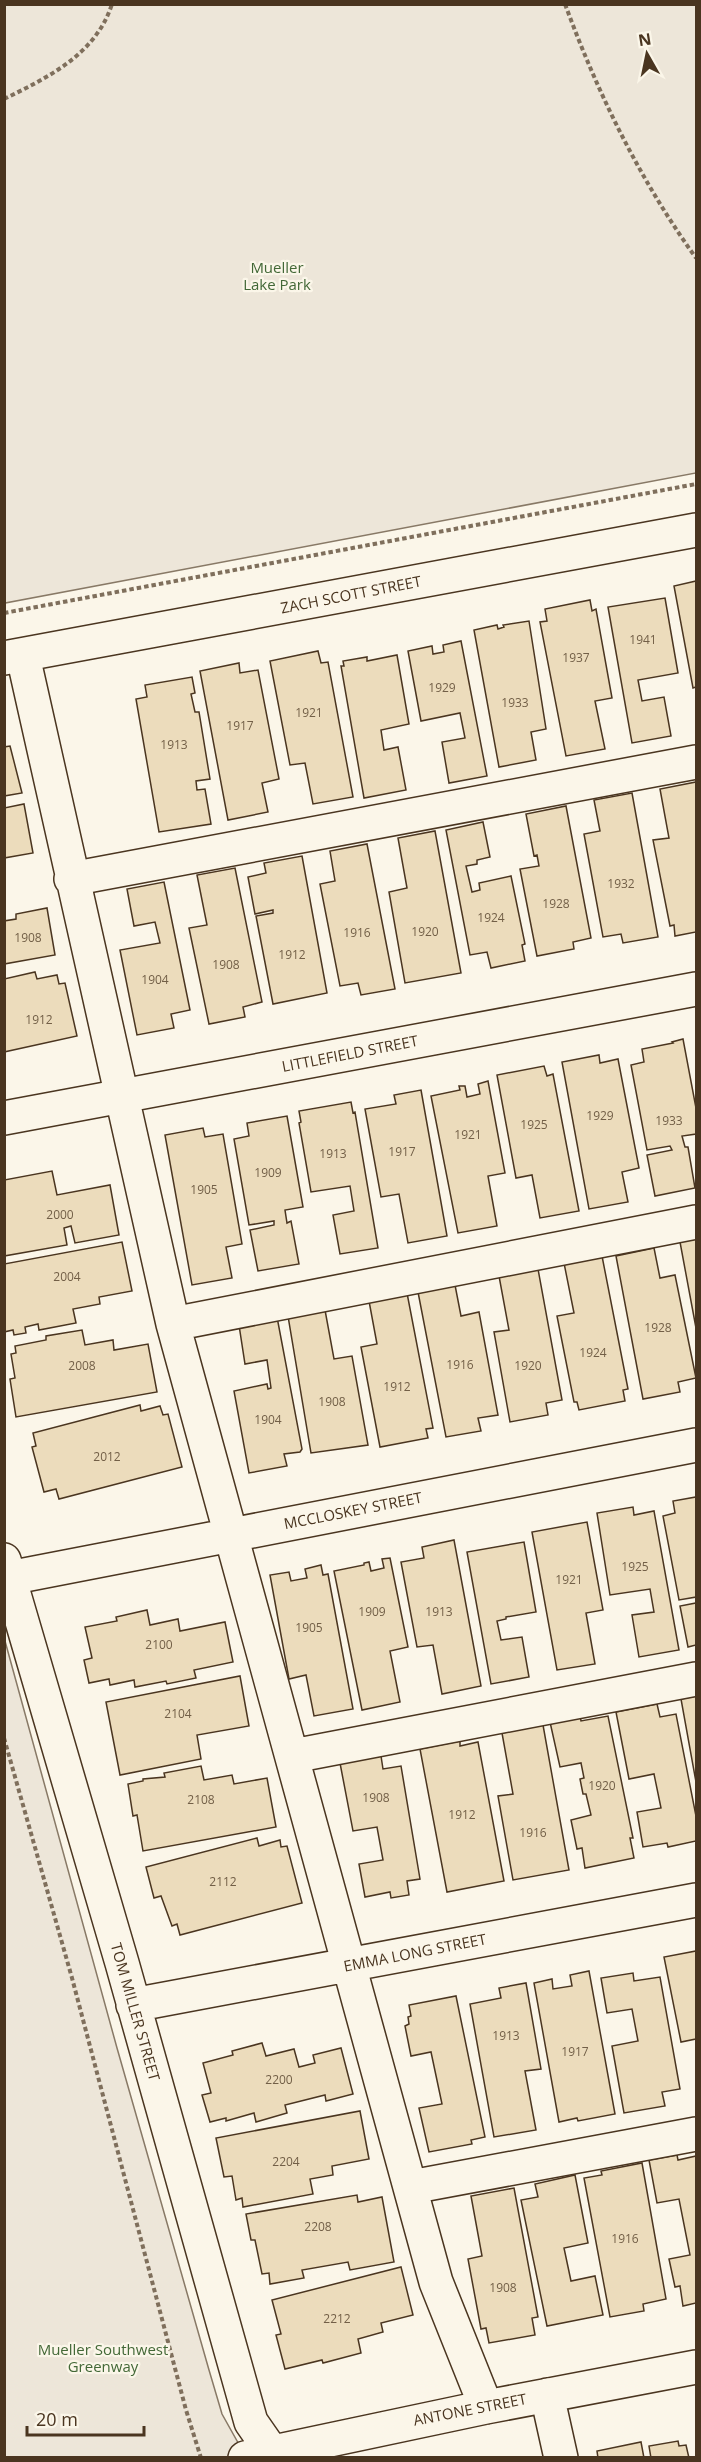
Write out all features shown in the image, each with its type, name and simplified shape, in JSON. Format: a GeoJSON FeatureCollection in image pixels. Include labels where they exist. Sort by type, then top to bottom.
{"type":"FeatureCollection","features":[{"type":"Feature","properties":{"kind":"street","name":"ZACH SCOTT STREET"},"geometry":{"type":"LineString","coordinates":[[14,657],[696,530]]}},
{"type":"Feature","properties":{"kind":"street"},"geometry":{"type":"LineString","coordinates":[[14,657],[34,699],[71,879],[173,1324],[436,2282],[486,2407]]}},
{"type":"Feature","properties":{"kind":"street"},"geometry":{"type":"LineString","coordinates":[[71,879],[696,762]]}},
{"type":"Feature","properties":{"kind":"street","name":"LITTLEFIELD STREET"},"geometry":{"type":"LineString","coordinates":[[4,1118],[696,989]]}},
{"type":"Feature","properties":{"kind":"street"},"geometry":{"type":"LineString","coordinates":[[173,1324],[696,1222]]}},
{"type":"Feature","properties":{"kind":"street","name":"MCCLOSKEY STREET"},"geometry":{"type":"LineString","coordinates":[[7,1569],[232,1534],[696,1445]]}},
{"type":"Feature","properties":{"kind":"street","name":"TOM MILLER STREET"},"geometry":{"type":"LineString","coordinates":[[7,1569],[251,2422],[264,2455]]}},
{"type":"Feature","properties":{"kind":"street"},"geometry":{"type":"LineString","coordinates":[[293,1756],[696,1680]]}},
{"type":"Feature","properties":{"kind":"street","name":"EMMA LONG STREET"},"geometry":{"type":"LineString","coordinates":[[133,2005],[696,1900]]}},
{"type":"Feature","properties":{"kind":"street"},"geometry":{"type":"LineString","coordinates":[[411,2187],[696,2134]]}},
{"type":"Feature","properties":{"kind":"street","name":"ANTONE STREET"},"geometry":{"type":"LineString","coordinates":[[264,2455],[486,2407],[696,2367]]}},
{"type":"Feature","properties":{"kind":"street"},"geometry":{"type":"LineString","coordinates":[[547,2395],[561,2457]]}},
{"type":"Feature","properties":{"kind":"path"},"geometry":{"type":"LineString","coordinates":[[4,99],[40,81],[75,59],[94,41],[107,20],[112,4]]}},
{"type":"Feature","properties":{"kind":"path"},"geometry":{"type":"LineString","coordinates":[[565,4],[587,63],[609,111],[670,221],[696,258]]}},
{"type":"Feature","properties":{"kind":"path"},"geometry":{"type":"LineString","coordinates":[[4,613],[696,484]]}},
{"type":"Feature","properties":{"kind":"path"},"geometry":{"type":"LineString","coordinates":[[4,1738],[69,1967],[186,2410],[201,2457]]}},
{"type":"Feature","properties":{"kind":"green space","name":"Mueller Lake Park"},"geometry":{"type":"Polygon","coordinates":[[[5,4],[696,5],[696,473],[5,603],[5,4]]]}},
{"type":"Feature","properties":{"kind":"green space","name":"Mueller Southwest Greenway"},"geometry":{"type":"Polygon","coordinates":[[[5,1641],[117,2048],[209,2370],[222,2414],[246,2457],[5,2457],[5,1641]]]}},
{"type":"Feature","properties":{"kind":"building"},"geometry":{"type":"Polygon","coordinates":[[[696,581],[696,687],[693,688],[674,586],[696,581]]]}},
{"type":"Feature","properties":{"kind":"building"},"geometry":{"type":"Polygon","coordinates":[[[665,598],[678,673],[638,680],[642,701],[664,697],[671,736],[632,743],[608,607],[665,598]]]}},
{"type":"Feature","properties":{"kind":"building"},"geometry":{"type":"Polygon","coordinates":[[[590,600],[592,611],[596,609],[612,698],[595,701],[605,749],[566,756],[540,622],[547,621],[545,609],[590,600]]]}},
{"type":"Feature","properties":{"kind":"building"},"geometry":{"type":"Polygon","coordinates":[[[529,621],[546,729],[531,732],[536,760],[499,767],[474,630],[497,625],[498,629],[504,627],[503,625],[529,621]]]}},
{"type":"Feature","properties":{"kind":"building"},"geometry":{"type":"Polygon","coordinates":[[[461,641],[487,776],[449,783],[442,742],[465,738],[460,713],[421,721],[408,651],[432,646],[433,654],[444,652],[443,645],[461,641]]]}},
{"type":"Feature","properties":{"kind":"building"},"geometry":{"type":"Polygon","coordinates":[[[318,651],[321,663],[328,662],[353,797],[313,804],[305,763],[290,765],[270,661],[318,651]]]}},
{"type":"Feature","properties":{"kind":"building"},"geometry":{"type":"Polygon","coordinates":[[[397,655],[409,724],[381,730],[384,750],[398,747],[406,790],[364,798],[341,666],[344,666],[343,661],[367,657],[367,661],[397,655]]]}},
{"type":"Feature","properties":{"kind":"building"},"geometry":{"type":"Polygon","coordinates":[[[239,663],[240,673],[258,670],[279,779],[262,783],[268,812],[228,820],[200,671],[239,663]]]}},
{"type":"Feature","properties":{"kind":"building"},"geometry":{"type":"Polygon","coordinates":[[[192,677],[195,693],[191,694],[195,712],[199,712],[210,779],[196,781],[197,790],[205,789],[211,824],[159,832],[136,699],[147,697],[145,685],[192,677]]]}},
{"type":"Feature","properties":{"kind":"building"},"geometry":{"type":"Polygon","coordinates":[[[10,746],[22,793],[4,796],[4,747],[10,746]]]}},
{"type":"Feature","properties":{"kind":"building"},"geometry":{"type":"Polygon","coordinates":[[[696,782],[696,932],[675,936],[674,925],[670,926],[653,840],[669,838],[660,789],[696,782]]]}},
{"type":"Feature","properties":{"kind":"building"},"geometry":{"type":"Polygon","coordinates":[[[632,793],[658,937],[623,943],[621,934],[603,937],[584,834],[600,831],[594,800],[632,793]]]}},
{"type":"Feature","properties":{"kind":"building"},"geometry":{"type":"Polygon","coordinates":[[[24,804],[33,853],[4,858],[4,808],[24,804]]]}},
{"type":"Feature","properties":{"kind":"building"},"geometry":{"type":"Polygon","coordinates":[[[566,806],[591,938],[573,942],[574,949],[537,956],[520,869],[539,866],[537,855],[534,856],[526,814],[566,806]]]}},
{"type":"Feature","properties":{"kind":"building"},"geometry":{"type":"Polygon","coordinates":[[[483,822],[490,857],[477,860],[477,864],[466,866],[472,892],[480,890],[479,883],[511,876],[525,944],[522,945],[525,961],[491,968],[487,952],[470,955],[446,830],[483,822]]]}},
{"type":"Feature","properties":{"kind":"building"},"geometry":{"type":"Polygon","coordinates":[[[435,831],[461,973],[405,983],[389,892],[407,888],[398,838],[435,831]]]}},
{"type":"Feature","properties":{"kind":"building"},"geometry":{"type":"Polygon","coordinates":[[[367,844],[395,989],[361,995],[358,983],[340,986],[320,884],[335,881],[330,851],[367,844]]]}},
{"type":"Feature","properties":{"kind":"building"},"geometry":{"type":"Polygon","coordinates":[[[302,856],[327,993],[273,1004],[256,916],[273,913],[273,910],[255,914],[248,877],[266,873],[264,863],[302,856]]]}},
{"type":"Feature","properties":{"kind":"building"},"geometry":{"type":"Polygon","coordinates":[[[235,868],[262,1002],[243,1007],[245,1017],[209,1024],[189,928],[207,925],[197,875],[235,868]]]}},
{"type":"Feature","properties":{"kind":"building"},"geometry":{"type":"Polygon","coordinates":[[[164,882],[190,1010],[171,1014],[174,1028],[137,1035],[120,950],[160,943],[155,922],[134,926],[127,889],[164,882]]]}},
{"type":"Feature","properties":{"kind":"building"},"geometry":{"type":"Polygon","coordinates":[[[47,908],[55,955],[4,964],[4,921],[16,919],[16,914],[47,908]]]}},
{"type":"Feature","properties":{"kind":"building"},"geometry":{"type":"Polygon","coordinates":[[[35,972],[37,979],[57,975],[59,984],[65,983],[77,1036],[4,1052],[4,979],[35,972]]]}},
{"type":"Feature","properties":{"kind":"building"},"geometry":{"type":"Polygon","coordinates":[[[683,1039],[696,1108],[696,1134],[682,1136],[685,1147],[688,1147],[695,1188],[655,1196],[647,1155],[672,1150],[670,1146],[647,1150],[631,1065],[644,1062],[642,1049],[683,1039]]]}},
{"type":"Feature","properties":{"kind":"building"},"geometry":{"type":"Polygon","coordinates":[[[599,1055],[600,1063],[618,1059],[639,1168],[622,1172],[628,1202],[589,1209],[562,1062],[599,1055]]]}},
{"type":"Feature","properties":{"kind":"building"},"geometry":{"type":"Polygon","coordinates":[[[544,1066],[547,1076],[553,1074],[579,1211],[540,1218],[532,1175],[516,1178],[497,1075],[544,1066]]]}},
{"type":"Feature","properties":{"kind":"building"},"geometry":{"type":"Polygon","coordinates":[[[488,1081],[505,1173],[488,1176],[497,1226],[458,1233],[431,1096],[460,1090],[459,1086],[465,1086],[467,1097],[480,1094],[478,1084],[488,1081]]]}},
{"type":"Feature","properties":{"kind":"building"},"geometry":{"type":"Polygon","coordinates":[[[421,1090],[447,1236],[408,1243],[399,1194],[381,1197],[365,1109],[396,1104],[394,1095],[421,1090]]]}},
{"type":"Feature","properties":{"kind":"building"},"geometry":{"type":"Polygon","coordinates":[[[351,1102],[353,1113],[355,1112],[378,1248],[340,1254],[333,1215],[354,1211],[350,1186],[311,1192],[299,1111],[351,1102]]]}},
{"type":"Feature","properties":{"kind":"building"},"geometry":{"type":"Polygon","coordinates":[[[287,1116],[303,1207],[285,1210],[287,1223],[291,1221],[299,1264],[258,1271],[250,1230],[274,1225],[274,1221],[249,1225],[234,1139],[249,1136],[247,1123],[287,1116]]]}},
{"type":"Feature","properties":{"kind":"building"},"geometry":{"type":"Polygon","coordinates":[[[203,1128],[205,1137],[223,1134],[242,1244],[226,1247],[232,1278],[192,1285],[165,1135],[203,1128]]]}},
{"type":"Feature","properties":{"kind":"building"},"geometry":{"type":"Polygon","coordinates":[[[52,1171],[57,1195],[110,1185],[119,1235],[75,1243],[71,1226],[64,1228],[67,1245],[4,1256],[4,1180],[52,1171]]]}},
{"type":"Feature","properties":{"kind":"building"},"geometry":{"type":"Polygon","coordinates":[[[696,1238],[696,1328],[680,1242],[696,1238]]]}},
{"type":"Feature","properties":{"kind":"building"},"geometry":{"type":"Polygon","coordinates":[[[122,1242],[132,1291],[99,1297],[100,1304],[73,1309],[76,1323],[39,1330],[38,1324],[25,1327],[26,1333],[14,1335],[13,1330],[4,1332],[4,1264],[122,1242]]]}},
{"type":"Feature","properties":{"kind":"building"},"geometry":{"type":"Polygon","coordinates":[[[654,1248],[660,1278],[675,1275],[696,1378],[678,1382],[680,1392],[643,1399],[616,1256],[654,1248]]]}},
{"type":"Feature","properties":{"kind":"building"},"geometry":{"type":"Polygon","coordinates":[[[602,1256],[628,1389],[623,1390],[625,1401],[579,1410],[577,1402],[574,1402],[557,1316],[574,1313],[564,1263],[602,1256]]]}},
{"type":"Feature","properties":{"kind":"building"},"geometry":{"type":"Polygon","coordinates":[[[538,1269],[562,1400],[546,1403],[548,1415],[510,1422],[494,1332],[509,1330],[499,1276],[538,1269]]]}},
{"type":"Feature","properties":{"kind":"building"},"geometry":{"type":"Polygon","coordinates":[[[455,1285],[461,1316],[479,1312],[498,1415],[478,1418],[481,1431],[446,1437],[418,1292],[455,1285]]]}},
{"type":"Feature","properties":{"kind":"building"},"geometry":{"type":"Polygon","coordinates":[[[407,1293],[433,1428],[426,1429],[428,1438],[380,1447],[361,1347],[377,1344],[369,1301],[407,1293]]]}},
{"type":"Feature","properties":{"kind":"building"},"geometry":{"type":"Polygon","coordinates":[[[325,1310],[334,1359],[352,1356],[368,1445],[311,1453],[288,1316],[325,1310]]]}},
{"type":"Feature","properties":{"kind":"building"},"geometry":{"type":"Polygon","coordinates":[[[277,1317],[302,1449],[300,1452],[284,1454],[287,1466],[249,1473],[234,1391],[267,1384],[268,1389],[271,1388],[267,1360],[245,1364],[239,1325],[277,1317]]]}},
{"type":"Feature","properties":{"kind":"building"},"geometry":{"type":"Polygon","coordinates":[[[82,1330],[85,1345],[113,1340],[114,1350],[148,1344],[157,1392],[16,1417],[10,1379],[15,1378],[11,1354],[16,1353],[15,1346],[46,1340],[46,1336],[82,1330]]]}},
{"type":"Feature","properties":{"kind":"building"},"geometry":{"type":"Polygon","coordinates":[[[140,1405],[141,1411],[160,1406],[163,1415],[168,1414],[182,1467],[59,1499],[56,1489],[44,1492],[32,1447],[36,1446],[33,1433],[140,1405]]]}},
{"type":"Feature","properties":{"kind":"building"},"geometry":{"type":"Polygon","coordinates":[[[696,1497],[696,1597],[679,1600],[663,1516],[675,1513],[673,1501],[696,1497]]]}},
{"type":"Feature","properties":{"kind":"building"},"geometry":{"type":"Polygon","coordinates":[[[633,1507],[634,1515],[654,1511],[679,1650],[639,1657],[632,1615],[654,1612],[650,1589],[610,1595],[597,1513],[633,1507]]]}},
{"type":"Feature","properties":{"kind":"building"},"geometry":{"type":"Polygon","coordinates":[[[587,1522],[603,1610],[586,1613],[595,1664],[557,1670],[532,1532],[587,1522]]]}},
{"type":"Feature","properties":{"kind":"building"},"geometry":{"type":"Polygon","coordinates":[[[454,1540],[481,1686],[442,1694],[433,1645],[417,1647],[401,1562],[424,1558],[422,1547],[454,1540]]]}},
{"type":"Feature","properties":{"kind":"building"},"geometry":{"type":"Polygon","coordinates":[[[524,1542],[536,1612],[506,1617],[506,1619],[497,1621],[501,1640],[522,1637],[529,1677],[491,1684],[467,1552],[524,1542]]]}},
{"type":"Feature","properties":{"kind":"building"},"geometry":{"type":"Polygon","coordinates":[[[390,1558],[408,1647],[390,1651],[400,1702],[362,1710],[334,1571],[369,1562],[371,1571],[384,1568],[382,1559],[390,1558]]]}},
{"type":"Feature","properties":{"kind":"building"},"geometry":{"type":"Polygon","coordinates":[[[321,1565],[323,1575],[328,1574],[353,1709],[314,1716],[306,1675],[289,1679],[270,1575],[289,1572],[291,1581],[307,1578],[305,1569],[321,1565]]]}},
{"type":"Feature","properties":{"kind":"building"},"geometry":{"type":"Polygon","coordinates":[[[696,1603],[696,1645],[688,1647],[680,1606],[696,1603]]]}},
{"type":"Feature","properties":{"kind":"building"},"geometry":{"type":"Polygon","coordinates":[[[147,1610],[150,1625],[178,1619],[180,1631],[225,1622],[233,1662],[194,1670],[196,1678],[167,1684],[166,1681],[135,1687],[134,1680],[110,1685],[109,1679],[89,1683],[84,1660],[92,1658],[85,1627],[117,1621],[116,1617],[147,1610]]]}},
{"type":"Feature","properties":{"kind":"building"},"geometry":{"type":"Polygon","coordinates":[[[240,1676],[249,1726],[197,1735],[201,1759],[120,1775],[106,1702],[240,1676]]]}},
{"type":"Feature","properties":{"kind":"building"},"geometry":{"type":"Polygon","coordinates":[[[696,1696],[696,1782],[681,1699],[696,1696]]]}},
{"type":"Feature","properties":{"kind":"building"},"geometry":{"type":"Polygon","coordinates":[[[657,1704],[660,1717],[676,1714],[696,1816],[696,1841],[668,1847],[667,1843],[643,1847],[637,1812],[661,1808],[654,1774],[629,1779],[616,1712],[657,1704]]]}},
{"type":"Feature","properties":{"kind":"building"},"geometry":{"type":"Polygon","coordinates":[[[580,1716],[581,1721],[608,1716],[633,1838],[630,1838],[634,1858],[585,1868],[582,1848],[577,1849],[571,1820],[591,1815],[580,1779],[584,1778],[581,1763],[560,1767],[550,1722],[580,1716]]]}},
{"type":"Feature","properties":{"kind":"building"},"geometry":{"type":"Polygon","coordinates":[[[543,1725],[569,1870],[513,1880],[498,1796],[513,1794],[502,1733],[543,1725]]]}},
{"type":"Feature","properties":{"kind":"building"},"geometry":{"type":"Polygon","coordinates":[[[460,1741],[460,1746],[478,1742],[504,1881],[447,1892],[420,1749],[460,1741]]]}},
{"type":"Feature","properties":{"kind":"building"},"geometry":{"type":"Polygon","coordinates":[[[381,1756],[383,1769],[401,1766],[420,1879],[407,1881],[409,1895],[391,1898],[390,1892],[365,1897],[359,1864],[383,1860],[377,1827],[353,1831],[340,1763],[381,1756]]]}},
{"type":"Feature","properties":{"kind":"building"},"geometry":{"type":"Polygon","coordinates":[[[201,1766],[204,1780],[232,1775],[234,1784],[267,1778],[276,1827],[143,1851],[137,1815],[133,1816],[128,1784],[143,1781],[143,1779],[165,1777],[164,1773],[201,1766]]]}},
{"type":"Feature","properties":{"kind":"building"},"geometry":{"type":"Polygon","coordinates":[[[257,1838],[259,1846],[280,1840],[281,1847],[287,1846],[302,1903],[180,1935],[177,1924],[172,1926],[161,1896],[154,1898],[146,1867],[257,1838]]]}},
{"type":"Feature","properties":{"kind":"building"},"geometry":{"type":"Polygon","coordinates":[[[696,1951],[696,2039],[681,2042],[664,1957],[696,1951]]]}},
{"type":"Feature","properties":{"kind":"building"},"geometry":{"type":"Polygon","coordinates":[[[589,1971],[615,2114],[559,2122],[534,1983],[552,1979],[553,1989],[572,1986],[570,1975],[589,1971]]]}},
{"type":"Feature","properties":{"kind":"building"},"geometry":{"type":"Polygon","coordinates":[[[633,1973],[634,1981],[660,1977],[680,2089],[662,2092],[665,2106],[624,2113],[612,2046],[638,2041],[632,2009],[607,2013],[601,1978],[633,1973]]]}},
{"type":"Feature","properties":{"kind":"building"},"geometry":{"type":"Polygon","coordinates":[[[526,1983],[541,2069],[525,2071],[536,2130],[494,2137],[470,2004],[501,1998],[499,1988],[526,1983]]]}},
{"type":"Feature","properties":{"kind":"building"},"geometry":{"type":"Polygon","coordinates":[[[456,1996],[485,2137],[471,2140],[472,2144],[429,2152],[419,2108],[442,2104],[431,2052],[411,2056],[405,2026],[409,2024],[408,2017],[411,2016],[409,2005],[456,1996]]]}},
{"type":"Feature","properties":{"kind":"building"},"geometry":{"type":"Polygon","coordinates":[[[262,2043],[266,2056],[294,2049],[299,2067],[315,2063],[313,2055],[341,2048],[353,2094],[326,2101],[325,2095],[285,2105],[287,2113],[256,2122],[254,2113],[226,2121],[226,2118],[210,2122],[202,2095],[211,2093],[203,2063],[233,2055],[232,2051],[262,2043]]]}},
{"type":"Feature","properties":{"kind":"building"},"geometry":{"type":"Polygon","coordinates":[[[360,2111],[369,2159],[332,2166],[333,2175],[310,2179],[313,2194],[243,2207],[242,2198],[236,2200],[232,2176],[224,2177],[216,2138],[360,2111]]]}},
{"type":"Feature","properties":{"kind":"building"},"geometry":{"type":"Polygon","coordinates":[[[677,2155],[678,2160],[696,2156],[696,2303],[683,2306],[680,2286],[675,2287],[669,2259],[690,2255],[679,2199],[657,2203],[649,2160],[677,2155]]]}},
{"type":"Feature","properties":{"kind":"building"},"geometry":{"type":"Polygon","coordinates":[[[642,2163],[666,2299],[643,2304],[644,2311],[610,2317],[584,2178],[602,2175],[601,2171],[642,2163]]]}},
{"type":"Feature","properties":{"kind":"building"},"geometry":{"type":"Polygon","coordinates":[[[575,2175],[588,2243],[564,2248],[571,2281],[595,2276],[603,2315],[547,2326],[521,2200],[538,2197],[535,2184],[575,2175]]]}},
{"type":"Feature","properties":{"kind":"building"},"geometry":{"type":"Polygon","coordinates":[[[514,2188],[538,2317],[532,2318],[535,2335],[489,2343],[486,2328],[481,2329],[468,2259],[482,2256],[471,2196],[514,2188]]]}},
{"type":"Feature","properties":{"kind":"building"},"geometry":{"type":"Polygon","coordinates":[[[357,2195],[358,2202],[382,2197],[394,2262],[350,2270],[348,2262],[302,2270],[304,2278],[270,2284],[269,2273],[262,2274],[255,2240],[251,2240],[246,2214],[357,2195]]]}},
{"type":"Feature","properties":{"kind":"building"},"geometry":{"type":"Polygon","coordinates":[[[401,2267],[413,2315],[381,2323],[383,2332],[358,2339],[361,2353],[323,2363],[322,2360],[285,2369],[276,2335],[281,2334],[272,2300],[401,2267]]]}},
{"type":"Feature","properties":{"kind":"building"},"geometry":{"type":"Polygon","coordinates":[[[678,2441],[679,2446],[686,2445],[689,2458],[651,2458],[649,2446],[678,2441]]]}},
{"type":"Feature","properties":{"kind":"building"},"geometry":{"type":"Polygon","coordinates":[[[641,2442],[644,2458],[598,2458],[597,2451],[641,2442]]]}}]}
